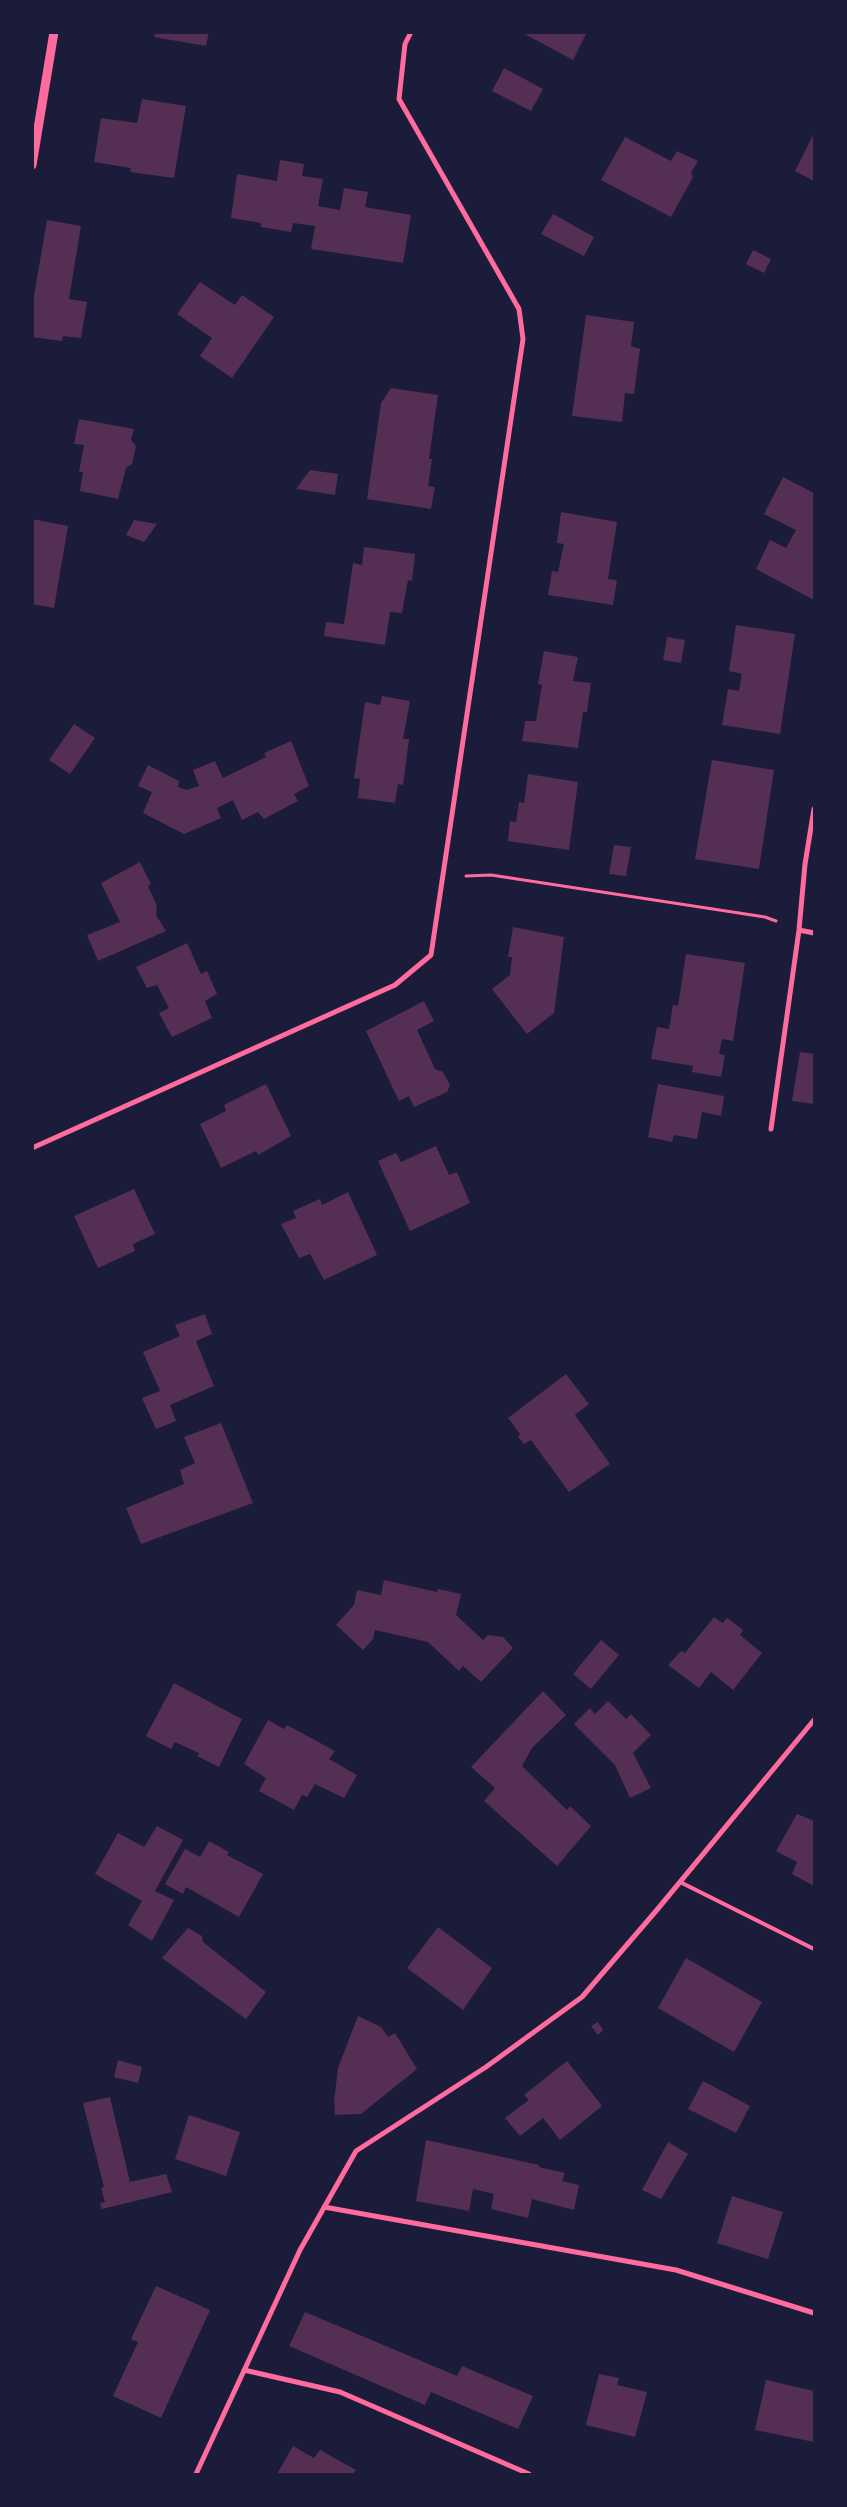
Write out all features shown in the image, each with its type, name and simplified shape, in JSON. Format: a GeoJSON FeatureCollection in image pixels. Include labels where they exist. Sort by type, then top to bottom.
{"type":"FeatureCollection","features":[{"type":"Feature","properties":{"kind":"street"},"geometry":{"type":"LineString","coordinates":[[32,165],[54,32]]}},
{"type":"Feature","properties":{"kind":"street"},"geometry":{"type":"LineString","coordinates":[[32,1148],[395,986],[431,955],[523,339],[519,309],[399,99],[405,44],[410,32]]}},
{"type":"Feature","properties":{"kind":"street"},"geometry":{"type":"LineString","coordinates":[[771,1129],[800,930],[805,864],[814,809]]}},
{"type":"Feature","properties":{"kind":"street"},"geometry":{"type":"LineString","coordinates":[[800,930],[814,933]]}},
{"type":"Feature","properties":{"kind":"street"},"geometry":{"type":"LineString","coordinates":[[196,2474],[300,2250],[356,2151],[486,2067],[582,1997],[814,1720]]}},
{"type":"Feature","properties":{"kind":"street"},"geometry":{"type":"LineString","coordinates":[[324,2207],[676,2270],[814,2313]]}},
{"type":"Feature","properties":{"kind":"street"},"geometry":{"type":"LineString","coordinates":[[244,2370],[340,2392],[529,2474]]}},
{"type":"Feature","properties":{"kind":"lane"},"geometry":{"type":"LineString","coordinates":[[680,1882],[814,1948]]}},
{"type":"Feature","properties":{"kind":"path"},"geometry":{"type":"LineString","coordinates":[[443,877],[490,875],[764,917],[800,930]]}},
{"type":"Feature","properties":{"kind":"building"},"geometry":{"type":"Polygon","coordinates":[[[155,32],[209,32],[206,46],[154,37],[155,32]]]}},
{"type":"Feature","properties":{"kind":"building"},"geometry":{"type":"Polygon","coordinates":[[[521,32],[587,32],[573,60],[521,32]]]}},
{"type":"Feature","properties":{"kind":"building"},"geometry":{"type":"Polygon","coordinates":[[[504,68],[543,89],[531,111],[492,91],[504,68]]]}},
{"type":"Feature","properties":{"kind":"building"},"geometry":{"type":"Polygon","coordinates":[[[142,99],[186,106],[174,178],[130,172],[131,168],[94,162],[101,118],[137,123],[142,99]]]}},
{"type":"Feature","properties":{"kind":"building"},"geometry":{"type":"Polygon","coordinates":[[[814,133],[814,181],[795,171],[814,133]]]}},
{"type":"Feature","properties":{"kind":"building"},"geometry":{"type":"Polygon","coordinates":[[[625,137],[671,161],[677,151],[698,161],[691,173],[693,177],[671,217],[601,180],[625,137]]]}},
{"type":"Feature","properties":{"kind":"building"},"geometry":{"type":"Polygon","coordinates":[[[280,160],[304,164],[302,176],[323,179],[318,206],[340,210],[344,188],[368,192],[365,207],[411,215],[403,263],[311,249],[315,226],[293,223],[291,232],[261,227],[261,223],[231,218],[237,174],[277,181],[280,160]]]}},
{"type":"Feature","properties":{"kind":"building"},"geometry":{"type":"Polygon","coordinates":[[[553,214],[594,237],[584,256],[541,234],[553,214]]]}},
{"type":"Feature","properties":{"kind":"building"},"geometry":{"type":"Polygon","coordinates":[[[47,220],[81,226],[69,299],[87,302],[81,338],[63,336],[62,341],[32,337],[32,307],[47,220]]]}},
{"type":"Feature","properties":{"kind":"building"},"geometry":{"type":"Polygon","coordinates":[[[753,250],[771,259],[764,273],[746,264],[753,250]]]}},
{"type":"Feature","properties":{"kind":"building"},"geometry":{"type":"Polygon","coordinates":[[[200,282],[235,305],[242,295],[274,317],[232,378],[200,356],[212,338],[177,314],[200,282]]]}},
{"type":"Feature","properties":{"kind":"building"},"geometry":{"type":"Polygon","coordinates":[[[586,315],[634,322],[631,346],[640,349],[634,394],[625,393],[622,422],[572,416],[586,315]]]}},
{"type":"Feature","properties":{"kind":"building"},"geometry":{"type":"Polygon","coordinates":[[[391,388],[438,395],[429,459],[432,459],[428,486],[435,487],[431,509],[367,499],[381,403],[391,388]]]}},
{"type":"Feature","properties":{"kind":"building"},"geometry":{"type":"Polygon","coordinates":[[[79,419],[134,429],[131,440],[136,446],[132,464],[126,468],[118,499],[80,491],[83,472],[79,472],[84,445],[74,444],[79,419]]]}},
{"type":"Feature","properties":{"kind":"building"},"geometry":{"type":"Polygon","coordinates":[[[310,470],[338,474],[335,495],[296,489],[310,470]]]}},
{"type":"Feature","properties":{"kind":"building"},"geometry":{"type":"Polygon","coordinates":[[[783,477],[814,493],[814,600],[756,569],[770,540],[786,548],[796,530],[764,514],[783,477]]]}},
{"type":"Feature","properties":{"kind":"building"},"geometry":{"type":"Polygon","coordinates":[[[561,512],[617,522],[608,579],[617,580],[613,605],[548,595],[552,571],[558,572],[564,544],[557,543],[561,512]]]}},
{"type":"Feature","properties":{"kind":"building"},"geometry":{"type":"Polygon","coordinates":[[[32,519],[68,526],[54,608],[32,604],[32,519]]]}},
{"type":"Feature","properties":{"kind":"building"},"geometry":{"type":"Polygon","coordinates":[[[134,520],[157,524],[144,542],[126,535],[134,520]]]}},
{"type":"Feature","properties":{"kind":"building"},"geometry":{"type":"Polygon","coordinates":[[[364,547],[415,554],[412,581],[408,580],[402,613],[390,612],[385,645],[324,636],[326,622],[344,624],[353,563],[362,565],[364,547]]]}},
{"type":"Feature","properties":{"kind":"building"},"geometry":{"type":"Polygon","coordinates":[[[736,625],[795,634],[780,734],[722,725],[728,689],[739,691],[742,674],[729,671],[736,625]]]}},
{"type":"Feature","properties":{"kind":"building"},"geometry":{"type":"Polygon","coordinates":[[[667,637],[685,640],[681,663],[663,660],[667,637]]]}},
{"type":"Feature","properties":{"kind":"building"},"geometry":{"type":"Polygon","coordinates":[[[544,651],[578,657],[573,681],[591,683],[587,712],[583,712],[578,748],[522,741],[525,721],[536,721],[542,685],[538,684],[544,651]]]}},
{"type":"Feature","properties":{"kind":"building"},"geometry":{"type":"Polygon","coordinates":[[[382,696],[410,701],[403,739],[409,739],[403,785],[398,784],[395,803],[358,798],[360,779],[354,778],[365,702],[380,705],[382,696]]]}},
{"type":"Feature","properties":{"kind":"building"},"geometry":{"type":"Polygon","coordinates":[[[74,724],[95,738],[70,774],[49,760],[74,724]]]}},
{"type":"Feature","properties":{"kind":"building"},"geometry":{"type":"Polygon","coordinates":[[[291,741],[309,786],[294,794],[298,801],[264,819],[258,812],[242,820],[233,800],[217,808],[221,818],[184,834],[143,813],[152,792],[138,786],[148,765],[179,781],[178,787],[187,790],[199,786],[193,770],[215,761],[223,778],[266,757],[264,753],[291,741]]]}},
{"type":"Feature","properties":{"kind":"building"},"geometry":{"type":"Polygon","coordinates":[[[712,760],[774,770],[759,869],[695,859],[712,760]]]}},
{"type":"Feature","properties":{"kind":"building"},"geometry":{"type":"Polygon","coordinates":[[[528,774],[578,782],[569,850],[508,841],[510,821],[516,822],[519,802],[524,803],[528,774]]]}},
{"type":"Feature","properties":{"kind":"building"},"geometry":{"type":"Polygon","coordinates":[[[614,845],[631,847],[626,876],[609,874],[614,845]]]}},
{"type":"Feature","properties":{"kind":"building"},"geometry":{"type":"Polygon","coordinates":[[[140,862],[151,884],[148,886],[157,906],[156,915],[166,931],[98,961],[87,935],[120,922],[101,883],[140,862]]]}},
{"type":"Feature","properties":{"kind":"building"},"geometry":{"type":"Polygon","coordinates":[[[513,927],[564,937],[554,1013],[527,1034],[492,989],[510,975],[512,957],[508,957],[513,927]]]}},
{"type":"Feature","properties":{"kind":"building"},"geometry":{"type":"Polygon","coordinates":[[[187,943],[201,974],[207,971],[217,994],[205,1001],[212,1018],[172,1037],[159,1013],[169,1008],[157,985],[147,988],[136,967],[187,943]]]}},
{"type":"Feature","properties":{"kind":"building"},"geometry":{"type":"Polygon","coordinates":[[[686,954],[745,963],[733,1041],[722,1039],[719,1054],[725,1055],[721,1077],[692,1072],[693,1066],[651,1059],[657,1027],[669,1029],[673,1005],[678,1006],[686,954]]]}},
{"type":"Feature","properties":{"kind":"building"},"geometry":{"type":"Polygon","coordinates":[[[424,1001],[434,1021],[417,1030],[435,1069],[443,1072],[450,1085],[447,1092],[414,1107],[409,1096],[399,1101],[366,1031],[424,1001]]]}},
{"type":"Feature","properties":{"kind":"building"},"geometry":{"type":"Polygon","coordinates":[[[800,1052],[814,1054],[814,1104],[792,1101],[800,1052]]]}},
{"type":"Feature","properties":{"kind":"building"},"geometry":{"type":"Polygon","coordinates":[[[266,1084],[291,1136],[258,1155],[256,1151],[221,1168],[200,1124],[226,1111],[224,1105],[266,1084]]]}},
{"type":"Feature","properties":{"kind":"building"},"geometry":{"type":"Polygon","coordinates":[[[658,1084],[724,1096],[721,1116],[702,1112],[697,1139],[674,1135],[672,1142],[648,1137],[658,1084]]]}},
{"type":"Feature","properties":{"kind":"building"},"geometry":{"type":"Polygon","coordinates":[[[436,1146],[449,1175],[457,1172],[470,1203],[410,1231],[378,1161],[396,1153],[401,1162],[436,1146]]]}},
{"type":"Feature","properties":{"kind":"building"},"geometry":{"type":"Polygon","coordinates":[[[134,1189],[155,1234],[133,1244],[135,1251],[98,1268],[74,1216],[134,1189]]]}},
{"type":"Feature","properties":{"kind":"building"},"geometry":{"type":"Polygon","coordinates":[[[348,1192],[377,1255],[324,1280],[310,1254],[299,1258],[281,1224],[296,1218],[293,1211],[320,1199],[322,1205],[348,1192]]]}},
{"type":"Feature","properties":{"kind":"building"},"geometry":{"type":"Polygon","coordinates":[[[205,1314],[212,1334],[196,1341],[214,1386],[170,1405],[176,1421],[156,1429],[142,1398],[160,1391],[143,1352],[180,1336],[175,1325],[205,1314]]]}},
{"type":"Feature","properties":{"kind":"building"},"geometry":{"type":"Polygon","coordinates":[[[566,1374],[589,1404],[575,1415],[610,1464],[569,1492],[531,1440],[524,1444],[518,1437],[520,1434],[508,1418],[566,1374]]]}},
{"type":"Feature","properties":{"kind":"building"},"geometry":{"type":"Polygon","coordinates":[[[221,1423],[253,1503],[141,1544],[126,1508],[184,1484],[180,1470],[195,1463],[184,1437],[221,1423]]]}},
{"type":"Feature","properties":{"kind":"building"},"geometry":{"type":"Polygon","coordinates":[[[384,1580],[437,1592],[438,1589],[461,1594],[456,1615],[483,1640],[488,1635],[503,1637],[513,1648],[481,1682],[463,1666],[459,1671],[428,1642],[375,1630],[373,1639],[363,1650],[336,1625],[354,1605],[357,1590],[381,1595],[384,1580]]]}},
{"type":"Feature","properties":{"kind":"building"},"geometry":{"type":"Polygon","coordinates":[[[714,1617],[723,1623],[727,1618],[743,1630],[740,1635],[762,1653],[733,1690],[711,1672],[699,1688],[668,1665],[681,1651],[685,1653],[714,1617]]]}},
{"type":"Feature","properties":{"kind":"building"},"geometry":{"type":"Polygon","coordinates":[[[601,1640],[619,1655],[591,1689],[573,1674],[601,1640]]]}},
{"type":"Feature","properties":{"kind":"building"},"geometry":{"type":"Polygon","coordinates":[[[174,1683],[242,1719],[219,1767],[197,1756],[199,1753],[175,1742],[171,1749],[146,1736],[174,1683]]]}},
{"type":"Feature","properties":{"kind":"building"},"geometry":{"type":"Polygon","coordinates":[[[543,1691],[566,1715],[532,1748],[522,1766],[567,1810],[570,1806],[591,1826],[557,1866],[484,1801],[495,1788],[471,1767],[543,1691]]]}},
{"type":"Feature","properties":{"kind":"building"},"geometry":{"type":"Polygon","coordinates":[[[608,1701],[626,1719],[631,1714],[651,1735],[633,1753],[651,1788],[630,1798],[615,1765],[574,1724],[590,1708],[595,1714],[608,1701]]]}},
{"type":"Feature","properties":{"kind":"building"},"geometry":{"type":"Polygon","coordinates":[[[268,1720],[284,1729],[287,1725],[335,1751],[329,1759],[357,1775],[344,1798],[315,1784],[307,1797],[302,1795],[294,1810],[259,1791],[266,1778],[244,1764],[268,1720]]]}},
{"type":"Feature","properties":{"kind":"building"},"geometry":{"type":"Polygon","coordinates":[[[797,1814],[814,1821],[814,1886],[792,1874],[797,1862],[776,1851],[797,1814]]]}},
{"type":"Feature","properties":{"kind":"building"},"geometry":{"type":"Polygon","coordinates":[[[157,1826],[183,1840],[155,1891],[174,1900],[152,1941],[128,1925],[142,1901],[95,1874],[118,1833],[144,1847],[157,1826]]]}},
{"type":"Feature","properties":{"kind":"building"},"geometry":{"type":"Polygon","coordinates":[[[209,1841],[229,1852],[227,1855],[263,1874],[239,1917],[186,1887],[183,1894],[165,1884],[185,1849],[200,1857],[209,1841]]]}},
{"type":"Feature","properties":{"kind":"building"},"geometry":{"type":"Polygon","coordinates":[[[438,1927],[492,1968],[463,2010],[407,1968],[438,1927]]]}},
{"type":"Feature","properties":{"kind":"building"},"geometry":{"type":"Polygon","coordinates":[[[188,1928],[202,1936],[203,1942],[266,1992],[246,2019],[162,1958],[188,1928]]]}},
{"type":"Feature","properties":{"kind":"building"},"geometry":{"type":"Polygon","coordinates":[[[686,1958],[762,2002],[734,2052],[658,2008],[686,1958]]]}},
{"type":"Feature","properties":{"kind":"building"},"geometry":{"type":"Polygon","coordinates":[[[358,2016],[381,2027],[388,2037],[395,2033],[417,2069],[361,2114],[335,2115],[334,2101],[338,2068],[358,2016]]]}},
{"type":"Feature","properties":{"kind":"building"},"geometry":{"type":"Polygon","coordinates":[[[598,2022],[603,2030],[598,2035],[591,2026],[598,2022]]]}},
{"type":"Feature","properties":{"kind":"building"},"geometry":{"type":"Polygon","coordinates":[[[118,2060],[142,2067],[138,2083],[114,2077],[118,2060]]]}},
{"type":"Feature","properties":{"kind":"building"},"geometry":{"type":"Polygon","coordinates":[[[567,2061],[602,2106],[560,2140],[543,2118],[520,2136],[505,2118],[529,2100],[524,2095],[567,2061]]]}},
{"type":"Feature","properties":{"kind":"building"},"geometry":{"type":"Polygon","coordinates":[[[703,2081],[750,2106],[736,2133],[688,2109],[703,2081]]]}},
{"type":"Feature","properties":{"kind":"building"},"geometry":{"type":"Polygon","coordinates":[[[110,2097],[130,2182],[166,2174],[172,2192],[102,2209],[100,2203],[105,2202],[101,2188],[104,2187],[83,2103],[110,2097]]]}},
{"type":"Feature","properties":{"kind":"building"},"geometry":{"type":"Polygon","coordinates":[[[189,2115],[240,2132],[226,2176],[175,2159],[189,2115]]]}},
{"type":"Feature","properties":{"kind":"building"},"geometry":{"type":"Polygon","coordinates":[[[426,2140],[539,2165],[539,2167],[565,2173],[562,2181],[579,2185],[574,2210],[532,2199],[528,2218],[491,2209],[494,2194],[473,2189],[469,2211],[416,2201],[426,2140]]]}},
{"type":"Feature","properties":{"kind":"building"},"geometry":{"type":"Polygon","coordinates":[[[668,2142],[688,2154],[661,2199],[642,2190],[668,2142]]]}},
{"type":"Feature","properties":{"kind":"building"},"geometry":{"type":"Polygon","coordinates":[[[732,2196],[783,2212],[768,2259],[717,2243],[732,2196]]]}},
{"type":"Feature","properties":{"kind":"building"},"geometry":{"type":"Polygon","coordinates":[[[156,2286],[210,2310],[161,2418],[113,2396],[138,2342],[131,2339],[156,2286]]]}},
{"type":"Feature","properties":{"kind":"building"},"geometry":{"type":"Polygon","coordinates":[[[305,2312],[457,2376],[462,2366],[533,2396],[518,2429],[431,2392],[425,2405],[289,2346],[305,2312]]]}},
{"type":"Feature","properties":{"kind":"building"},"geometry":{"type":"Polygon","coordinates":[[[599,2374],[619,2378],[617,2385],[647,2392],[635,2437],[586,2425],[599,2374]]]}},
{"type":"Feature","properties":{"kind":"building"},"geometry":{"type":"Polygon","coordinates":[[[766,2380],[814,2391],[814,2442],[755,2430],[766,2380]]]}},
{"type":"Feature","properties":{"kind":"building"},"geometry":{"type":"Polygon","coordinates":[[[293,2446],[314,2458],[320,2450],[356,2470],[353,2474],[277,2474],[293,2446]]]}}]}
